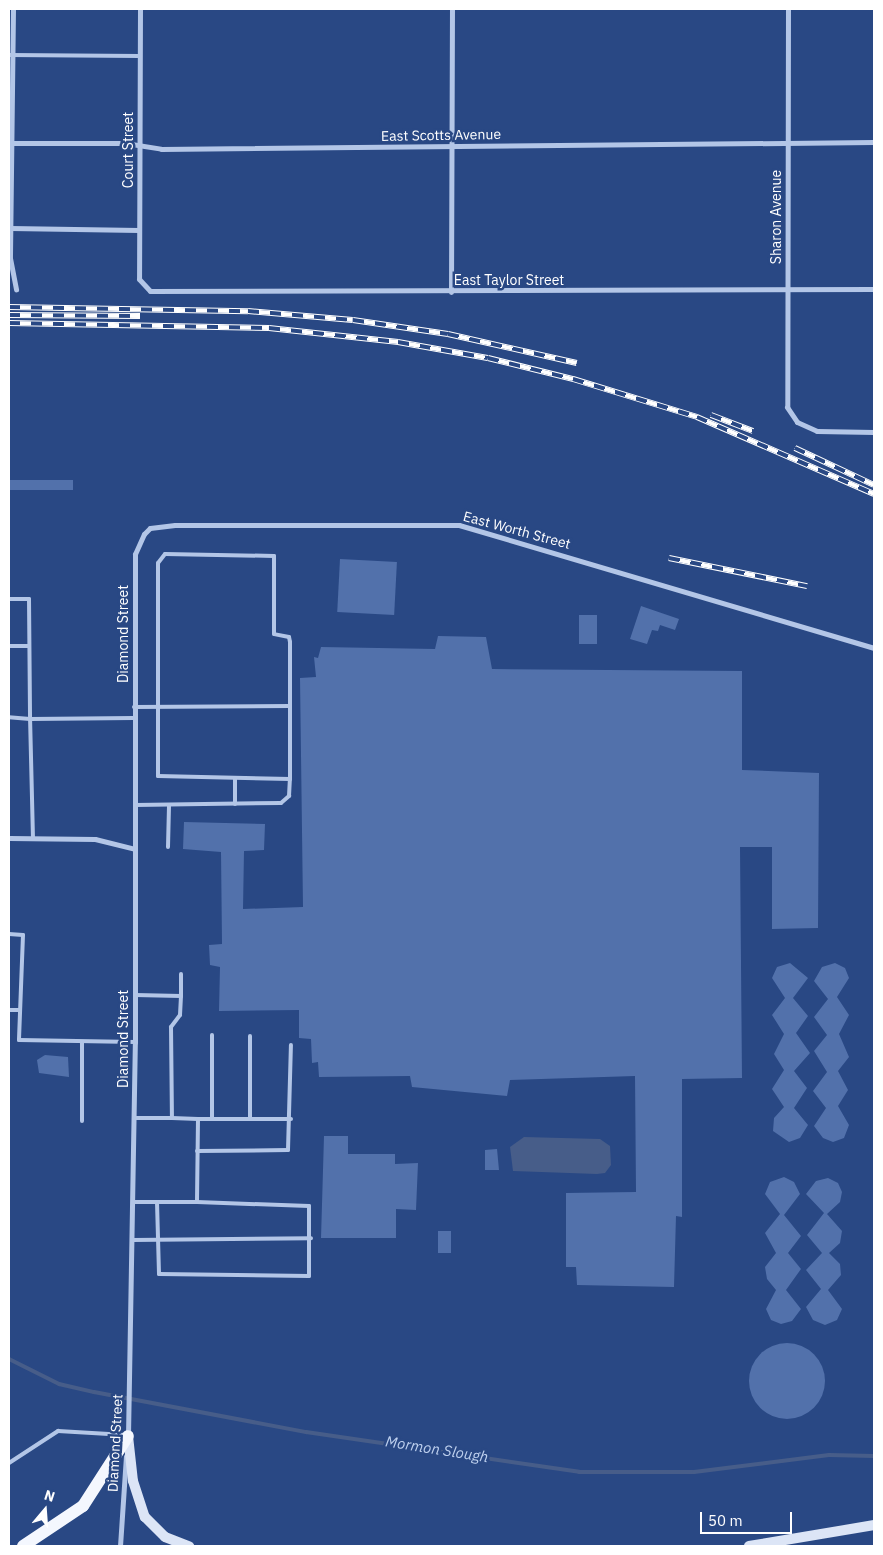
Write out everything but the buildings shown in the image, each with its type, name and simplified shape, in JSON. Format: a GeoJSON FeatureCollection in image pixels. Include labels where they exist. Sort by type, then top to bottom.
{"type":"FeatureCollection","features":[{"type":"Feature","properties":{"kind":"main road"},"geometry":{"type":"LineString","coordinates":[[24,1546],[83,1506],[128,1436]]}},
{"type":"Feature","properties":{"kind":"main road"},"geometry":{"type":"LineString","coordinates":[[128,1436],[133,1481],[145,1517],[165,1537],[189,1546]]}},
{"type":"Feature","properties":{"kind":"main road"},"geometry":{"type":"LineString","coordinates":[[749,1546],[874,1525]]}},
{"type":"Feature","properties":{"kind":"street"},"geometry":{"type":"LineString","coordinates":[[13,9],[10,258],[16,289]]}},
{"type":"Feature","properties":{"kind":"street","name":"Court Street"},"geometry":{"type":"LineString","coordinates":[[140,9],[139,280],[145,288]]}},
{"type":"Feature","properties":{"kind":"street"},"geometry":{"type":"LineString","coordinates":[[451,292],[452,9]]}},
{"type":"Feature","properties":{"kind":"street","name":"Sharon Avenue"},"geometry":{"type":"LineString","coordinates":[[788,9],[787,407],[797,422],[822,432],[874,432]]}},
{"type":"Feature","properties":{"kind":"street","name":"East Scotts Avenue"},"geometry":{"type":"LineString","coordinates":[[11,142],[140,146],[451,146],[874,142]]}},
{"type":"Feature","properties":{"kind":"street"},"geometry":{"type":"LineString","coordinates":[[10,228],[139,230]]}},
{"type":"Feature","properties":{"kind":"street","name":"East Taylor Street"},"geometry":{"type":"LineString","coordinates":[[145,288],[451,292],[874,288]]}},
{"type":"Feature","properties":{"kind":"street","name":"East Worth Street"},"geometry":{"type":"LineString","coordinates":[[144,534],[150,528],[175,525],[460,525],[874,648]]}},
{"type":"Feature","properties":{"kind":"street","name":"Diamond Street"},"geometry":{"type":"LineString","coordinates":[[120,1546],[128,1436],[133,1240],[135,554],[144,534]]}},
{"type":"Feature","properties":{"kind":"street"},"geometry":{"type":"LineString","coordinates":[[9,838],[104,840],[134,849]]}},
{"type":"Feature","properties":{"kind":"lane"},"geometry":{"type":"LineString","coordinates":[[11,55],[140,56]]}},
{"type":"Feature","properties":{"kind":"lane"},"geometry":{"type":"LineString","coordinates":[[135,805],[287,802],[290,778],[290,642],[289,637],[274,634],[276,560],[270,554],[159,557],[158,776],[235,779],[290,778]]}},
{"type":"Feature","properties":{"kind":"lane"},"geometry":{"type":"LineString","coordinates":[[9,599],[29,599],[33,839]]}},
{"type":"Feature","properties":{"kind":"lane"},"geometry":{"type":"LineString","coordinates":[[9,646],[30,646]]}},
{"type":"Feature","properties":{"kind":"lane"},"geometry":{"type":"LineString","coordinates":[[134,707],[290,706]]}},
{"type":"Feature","properties":{"kind":"lane"},"geometry":{"type":"LineString","coordinates":[[9,717],[30,719],[134,718]]}},
{"type":"Feature","properties":{"kind":"lane"},"geometry":{"type":"LineString","coordinates":[[235,779],[235,804]]}},
{"type":"Feature","properties":{"kind":"lane"},"geometry":{"type":"LineString","coordinates":[[168,804],[168,847]]}},
{"type":"Feature","properties":{"kind":"lane"},"geometry":{"type":"LineString","coordinates":[[9,934],[23,935],[19,1040],[135,1042]]}},
{"type":"Feature","properties":{"kind":"lane"},"geometry":{"type":"LineString","coordinates":[[172,1118],[171,1027],[180,1014],[181,974]]}},
{"type":"Feature","properties":{"kind":"lane"},"geometry":{"type":"LineString","coordinates":[[135,995],[181,996]]}},
{"type":"Feature","properties":{"kind":"lane"},"geometry":{"type":"LineString","coordinates":[[9,1010],[20,1010]]}},
{"type":"Feature","properties":{"kind":"lane"},"geometry":{"type":"LineString","coordinates":[[212,1035],[212,1119]]}},
{"type":"Feature","properties":{"kind":"lane"},"geometry":{"type":"LineString","coordinates":[[250,1036],[250,1119]]}},
{"type":"Feature","properties":{"kind":"lane"},"geometry":{"type":"LineString","coordinates":[[82,1042],[82,1121]]}},
{"type":"Feature","properties":{"kind":"lane"},"geometry":{"type":"LineString","coordinates":[[197,1151],[288,1150],[291,1119],[291,1045]]}},
{"type":"Feature","properties":{"kind":"lane"},"geometry":{"type":"LineString","coordinates":[[134,1118],[291,1119]]}},
{"type":"Feature","properties":{"kind":"lane"},"geometry":{"type":"LineString","coordinates":[[197,1202],[198,1119]]}},
{"type":"Feature","properties":{"kind":"lane"},"geometry":{"type":"LineString","coordinates":[[133,1202],[157,1202],[197,1202],[303,1204],[311,1211],[310,1270],[303,1279],[165,1278],[157,1268],[157,1202]]}},
{"type":"Feature","properties":{"kind":"lane"},"geometry":{"type":"LineString","coordinates":[[133,1240],[311,1238]]}},
{"type":"Feature","properties":{"kind":"lane"},"geometry":{"type":"LineString","coordinates":[[9,1463],[58,1431],[128,1436]]}},
{"type":"Feature","properties":{"kind":"water"},"geometry":{"type":"Polygon","coordinates":[[[524,1137],[600,1139],[610,1146],[611,1165],[605,1173],[597,1174],[513,1171],[510,1147],[524,1137]]]}},
{"type":"Feature","properties":{"kind":"waterway","name":"Mormon Slough"},"geometry":{"type":"LineString","coordinates":[[9,1359],[59,1384],[94,1392],[306,1432],[579,1472],[694,1472],[829,1455],[874,1456]]}},
{"type":"Feature","properties":{"kind":"railway"},"geometry":{"type":"LineString","coordinates":[[9,307],[248,311],[353,320],[448,334],[577,363]]}},
{"type":"Feature","properties":{"kind":"railway"},"geometry":{"type":"LineString","coordinates":[[9,315],[140,316]]}},
{"type":"Feature","properties":{"kind":"railway"},"geometry":{"type":"LineString","coordinates":[[9,323],[269,328],[398,342],[488,358],[573,379],[697,417],[874,494]]}},
{"type":"Feature","properties":{"kind":"railway"},"geometry":{"type":"LineString","coordinates":[[711,415],[753,431]]}},
{"type":"Feature","properties":{"kind":"railway"},"geometry":{"type":"LineString","coordinates":[[795,448],[874,485]]}},
{"type":"Feature","properties":{"kind":"railway"},"geometry":{"type":"LineString","coordinates":[[669,558],[807,586]]}}]}
